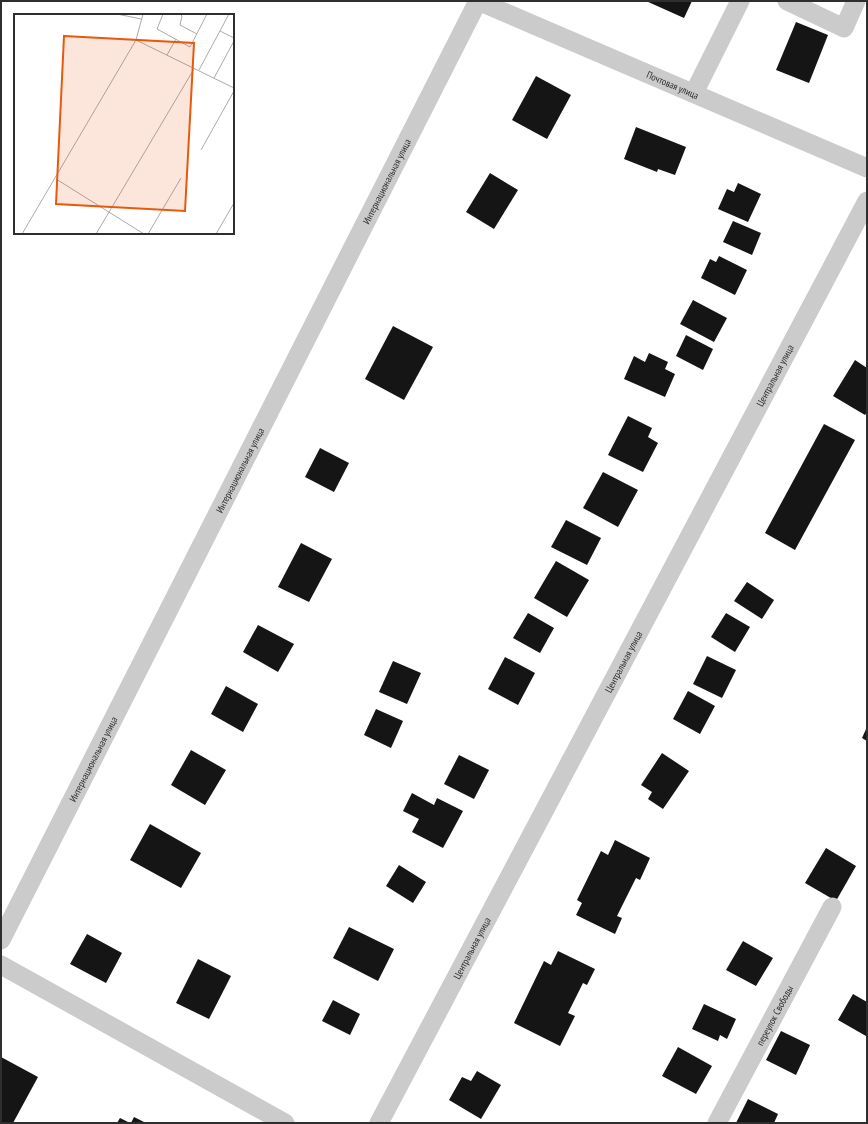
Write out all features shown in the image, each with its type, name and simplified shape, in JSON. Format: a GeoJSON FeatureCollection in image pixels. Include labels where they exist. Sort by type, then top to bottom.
{"type":"FeatureCollection","features":[{"type":"Feature","properties":{"kind":"street","name":"Почтовая улица"},"geometry":{"type":"LineString","coordinates":[[478,1],[867,168]]}},
{"type":"Feature","properties":{"kind":"street","name":"Интернациональная улица"},"geometry":{"type":"LineString","coordinates":[[1,940],[478,1]]}},
{"type":"Feature","properties":{"kind":"street"},"geometry":{"type":"LineString","coordinates":[[694,94],[740,1]]}},
{"type":"Feature","properties":{"kind":"street"},"geometry":{"type":"LineString","coordinates":[[787,1],[844,28],[856,1]]}},
{"type":"Feature","properties":{"kind":"street","name":"Центральная улица"},"geometry":{"type":"LineString","coordinates":[[379,1123],[867,201]]}},
{"type":"Feature","properties":{"kind":"street","name":"переулок Свободы"},"geometry":{"type":"LineString","coordinates":[[717,1123],[832,907]]}},
{"type":"Feature","properties":{"kind":"street"},"geometry":{"type":"LineString","coordinates":[[1,965],[285,1123]]}},
{"type":"Feature","properties":{"kind":"building"},"geometry":{"type":"Polygon","coordinates":[[[646,1],[692,1],[684,18],[646,1]]]}},
{"type":"Feature","properties":{"kind":"building"},"geometry":{"type":"Polygon","coordinates":[[[796,22],[828,35],[809,83],[776,70],[796,22]]]}},
{"type":"Feature","properties":{"kind":"building"},"geometry":{"type":"Polygon","coordinates":[[[536,76],[571,95],[547,139],[512,120],[536,76]]]}},
{"type":"Feature","properties":{"kind":"building"},"geometry":{"type":"Polygon","coordinates":[[[636,127],[686,147],[675,175],[658,169],[657,172],[624,159],[636,127]]]}},
{"type":"Feature","properties":{"kind":"building"},"geometry":{"type":"Polygon","coordinates":[[[490,173],[518,190],[494,229],[466,212],[490,173]]]}},
{"type":"Feature","properties":{"kind":"building"},"geometry":{"type":"Polygon","coordinates":[[[738,183],[761,194],[748,222],[718,209],[727,189],[734,192],[738,183]]]}},
{"type":"Feature","properties":{"kind":"building"},"geometry":{"type":"Polygon","coordinates":[[[733,221],[761,233],[752,255],[723,242],[733,221]]]}},
{"type":"Feature","properties":{"kind":"building"},"geometry":{"type":"Polygon","coordinates":[[[719,256],[747,270],[735,295],[701,278],[710,259],[716,262],[719,256]]]}},
{"type":"Feature","properties":{"kind":"building"},"geometry":{"type":"Polygon","coordinates":[[[693,300],[727,318],[714,342],[680,324],[693,300]]]}},
{"type":"Feature","properties":{"kind":"building"},"geometry":{"type":"Polygon","coordinates":[[[393,326],[433,347],[404,400],[365,379],[393,326]]]}},
{"type":"Feature","properties":{"kind":"building"},"geometry":{"type":"Polygon","coordinates":[[[686,335],[713,349],[703,370],[676,356],[686,335]]]}},
{"type":"Feature","properties":{"kind":"building"},"geometry":{"type":"Polygon","coordinates":[[[649,353],[668,362],[665,369],[675,374],[665,397],[624,379],[634,356],[645,362],[649,353]]]}},
{"type":"Feature","properties":{"kind":"building"},"geometry":{"type":"Polygon","coordinates":[[[855,360],[867,368],[867,412],[865,415],[833,396],[855,360]]]}},
{"type":"Feature","properties":{"kind":"building"},"geometry":{"type":"Polygon","coordinates":[[[628,416],[652,428],[648,437],[658,443],[643,472],[608,455],[628,416]]]}},
{"type":"Feature","properties":{"kind":"building"},"geometry":{"type":"Polygon","coordinates":[[[824,424],[855,440],[795,550],[765,533],[824,424]]]}},
{"type":"Feature","properties":{"kind":"building"},"geometry":{"type":"Polygon","coordinates":[[[320,448],[349,463],[334,492],[305,477],[320,448]]]}},
{"type":"Feature","properties":{"kind":"building"},"geometry":{"type":"Polygon","coordinates":[[[603,472],[638,490],[618,527],[583,508],[603,472]]]}},
{"type":"Feature","properties":{"kind":"building"},"geometry":{"type":"Polygon","coordinates":[[[566,520],[601,538],[587,565],[551,547],[566,520]]]}},
{"type":"Feature","properties":{"kind":"building"},"geometry":{"type":"Polygon","coordinates":[[[301,543],[332,559],[309,602],[278,587],[301,543]]]}},
{"type":"Feature","properties":{"kind":"building"},"geometry":{"type":"Polygon","coordinates":[[[556,561],[589,580],[567,617],[534,598],[556,561]]]}},
{"type":"Feature","properties":{"kind":"building"},"geometry":{"type":"Polygon","coordinates":[[[747,582],[774,600],[762,619],[734,601],[747,582]]]}},
{"type":"Feature","properties":{"kind":"building"},"geometry":{"type":"Polygon","coordinates":[[[528,613],[554,628],[540,653],[513,638],[528,613]]]}},
{"type":"Feature","properties":{"kind":"building"},"geometry":{"type":"Polygon","coordinates":[[[726,613],[750,627],[735,652],[711,637],[726,613]]]}},
{"type":"Feature","properties":{"kind":"building"},"geometry":{"type":"Polygon","coordinates":[[[258,625],[294,644],[278,672],[243,652],[258,625]]]}},
{"type":"Feature","properties":{"kind":"building"},"geometry":{"type":"Polygon","coordinates":[[[707,656],[736,670],[722,698],[693,684],[707,656]]]}},
{"type":"Feature","properties":{"kind":"building"},"geometry":{"type":"Polygon","coordinates":[[[505,657],[535,673],[518,705],[488,689],[505,657]]]}},
{"type":"Feature","properties":{"kind":"building"},"geometry":{"type":"Polygon","coordinates":[[[393,661],[421,673],[407,704],[379,692],[393,661]]]}},
{"type":"Feature","properties":{"kind":"building"},"geometry":{"type":"Polygon","coordinates":[[[226,686],[258,704],[243,732],[211,714],[226,686]]]}},
{"type":"Feature","properties":{"kind":"building"},"geometry":{"type":"Polygon","coordinates":[[[688,691],[715,706],[700,734],[673,719],[688,691]]]}},
{"type":"Feature","properties":{"kind":"building"},"geometry":{"type":"Polygon","coordinates":[[[376,709],[403,721],[391,748],[364,735],[376,709]]]}},
{"type":"Feature","properties":{"kind":"building"},"geometry":{"type":"Polygon","coordinates":[[[867,727],[867,741],[862,738],[867,727]]]}},
{"type":"Feature","properties":{"kind":"building"},"geometry":{"type":"Polygon","coordinates":[[[191,750],[226,770],[205,805],[171,785],[191,750]]]}},
{"type":"Feature","properties":{"kind":"building"},"geometry":{"type":"Polygon","coordinates":[[[662,753],[689,771],[663,809],[648,799],[652,792],[641,785],[662,753]]]}},
{"type":"Feature","properties":{"kind":"building"},"geometry":{"type":"Polygon","coordinates":[[[459,755],[489,770],[474,799],[444,784],[459,755]]]}},
{"type":"Feature","properties":{"kind":"building"},"geometry":{"type":"Polygon","coordinates":[[[412,793],[434,805],[437,798],[463,811],[443,848],[412,832],[419,819],[403,811],[412,793]]]}},
{"type":"Feature","properties":{"kind":"building"},"geometry":{"type":"Polygon","coordinates":[[[150,824],[201,853],[181,888],[130,860],[150,824]]]}},
{"type":"Feature","properties":{"kind":"building"},"geometry":{"type":"Polygon","coordinates":[[[615,840],[650,858],[640,880],[636,878],[617,916],[622,918],[615,934],[576,915],[582,903],[577,900],[601,851],[608,855],[615,840]]]}},
{"type":"Feature","properties":{"kind":"building"},"geometry":{"type":"Polygon","coordinates":[[[826,848],[856,866],[836,901],[805,883],[826,848]]]}},
{"type":"Feature","properties":{"kind":"building"},"geometry":{"type":"Polygon","coordinates":[[[399,865],[426,882],[413,903],[386,886],[399,865]]]}},
{"type":"Feature","properties":{"kind":"building"},"geometry":{"type":"Polygon","coordinates":[[[349,927],[394,949],[378,981],[333,958],[349,927]]]}},
{"type":"Feature","properties":{"kind":"building"},"geometry":{"type":"Polygon","coordinates":[[[87,934],[122,953],[106,983],[70,964],[87,934]]]}},
{"type":"Feature","properties":{"kind":"building"},"geometry":{"type":"Polygon","coordinates":[[[743,941],[773,958],[756,986],[726,970],[743,941]]]}},
{"type":"Feature","properties":{"kind":"building"},"geometry":{"type":"Polygon","coordinates":[[[558,951],[595,969],[587,985],[583,983],[568,1013],[575,1016],[560,1046],[514,1023],[544,961],[551,965],[558,951]]]}},
{"type":"Feature","properties":{"kind":"building"},"geometry":{"type":"Polygon","coordinates":[[[198,959],[231,976],[209,1019],[176,1003],[198,959]]]}},
{"type":"Feature","properties":{"kind":"building"},"geometry":{"type":"Polygon","coordinates":[[[853,994],[867,1002],[866,1036],[838,1020],[853,994]]]}},
{"type":"Feature","properties":{"kind":"building"},"geometry":{"type":"Polygon","coordinates":[[[333,1000],[360,1014],[350,1035],[322,1021],[333,1000]]]}},
{"type":"Feature","properties":{"kind":"building"},"geometry":{"type":"Polygon","coordinates":[[[704,1004],[736,1019],[727,1039],[720,1035],[718,1041],[692,1029],[704,1004]]]}},
{"type":"Feature","properties":{"kind":"building"},"geometry":{"type":"Polygon","coordinates":[[[781,1031],[810,1045],[796,1075],[766,1060],[781,1031]]]}},
{"type":"Feature","properties":{"kind":"building"},"geometry":{"type":"Polygon","coordinates":[[[678,1047],[712,1066],[696,1094],[662,1076],[678,1047]]]}},
{"type":"Feature","properties":{"kind":"building"},"geometry":{"type":"Polygon","coordinates":[[[1,1057],[38,1077],[13,1123],[1,1123],[1,1057]]]}},
{"type":"Feature","properties":{"kind":"building"},"geometry":{"type":"Polygon","coordinates":[[[477,1071],[501,1085],[481,1119],[449,1100],[462,1077],[471,1081],[477,1071]]]}},
{"type":"Feature","properties":{"kind":"building"},"geometry":{"type":"Polygon","coordinates":[[[748,1099],[778,1114],[774,1123],[736,1123],[748,1099]]]}},
{"type":"Feature","properties":{"kind":"building"},"geometry":{"type":"Polygon","coordinates":[[[134,1117],[146,1123],[131,1123],[134,1117]]]}},
{"type":"Feature","properties":{"kind":"building"},"geometry":{"type":"Polygon","coordinates":[[[120,1118],[130,1123],[117,1123],[120,1118]]]}}]}
